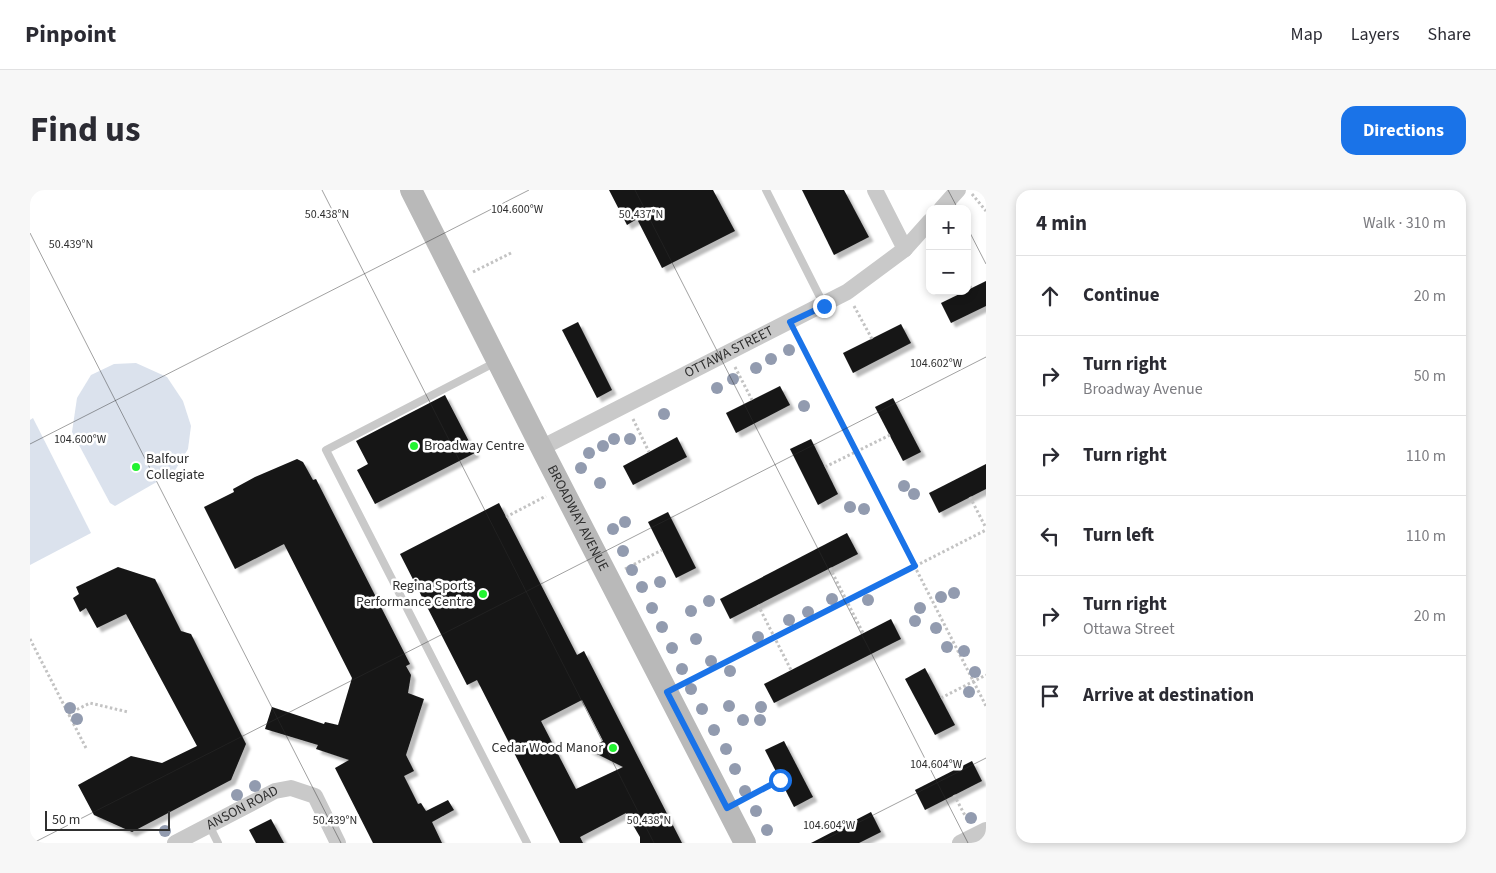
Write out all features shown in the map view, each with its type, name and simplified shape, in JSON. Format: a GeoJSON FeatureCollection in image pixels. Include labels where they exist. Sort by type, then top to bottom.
{"type":"FeatureCollection","features":[{"type":"Feature","properties":{"kind":"street","name":"BROADWAY AVENUE"},"geometry":{"type":"LineString","coordinates":[[411,190],[541,448],[745,843]]}},
{"type":"Feature","properties":{"kind":"street"},"geometry":{"type":"LineString","coordinates":[[875,190],[906,249]]}},
{"type":"Feature","properties":{"kind":"street"},"geometry":{"type":"LineString","coordinates":[[945,205],[958,190]]}},
{"type":"Feature","properties":{"kind":"street","name":"OTTAWA STREET"},"geometry":{"type":"LineString","coordinates":[[541,448],[824,306],[847,292],[906,249],[926,226]]}},
{"type":"Feature","properties":{"kind":"street","name":"ANSON ROAD"},"geometry":{"type":"LineString","coordinates":[[175,843],[275,791],[291,788],[315,796],[338,843]]}},
{"type":"Feature","properties":{"kind":"street"},"geometry":{"type":"LineString","coordinates":[[960,843],[981,833]]}},
{"type":"Feature","properties":{"kind":"lane"},"geometry":{"type":"LineString","coordinates":[[766,190],[824,306]]}},
{"type":"Feature","properties":{"kind":"lane"},"geometry":{"type":"LineString","coordinates":[[498,361],[326,450],[527,843]]}},
{"type":"Feature","properties":{"kind":"lane"},"geometry":{"type":"LineString","coordinates":[[209,825],[218,843]]}},
{"type":"Feature","properties":{"kind":"path"},"geometry":{"type":"LineString","coordinates":[[968,190],[986,211]]}},
{"type":"Feature","properties":{"kind":"path"},"geometry":{"type":"LineString","coordinates":[[457,280],[512,252]]}},
{"type":"Feature","properties":{"kind":"path"},"geometry":{"type":"LineString","coordinates":[[847,292],[872,339]]}},
{"type":"Feature","properties":{"kind":"path"},"geometry":{"type":"LineString","coordinates":[[790,322],[986,706]]}},
{"type":"Feature","properties":{"kind":"path"},"geometry":{"type":"LineString","coordinates":[[728,353],[752,400]]}},
{"type":"Feature","properties":{"kind":"path"},"geometry":{"type":"LineString","coordinates":[[626,405],[649,452]]}},
{"type":"Feature","properties":{"kind":"path"},"geometry":{"type":"LineString","coordinates":[[825,467],[890,435]]}},
{"type":"Feature","properties":{"kind":"path"},"geometry":{"type":"LineString","coordinates":[[506,517],[562,488]]}},
{"type":"Feature","properties":{"kind":"path"},"geometry":{"type":"LineString","coordinates":[[667,692],[986,529],[970,497]]}},
{"type":"Feature","properties":{"kind":"path"},"geometry":{"type":"LineString","coordinates":[[608,578],[662,550]]}},
{"type":"Feature","properties":{"kind":"path"},"geometry":{"type":"LineString","coordinates":[[830,568],[863,633]]}},
{"type":"Feature","properties":{"kind":"path"},"geometry":{"type":"LineString","coordinates":[[758,605],[791,670]]}},
{"type":"Feature","properties":{"kind":"path"},"geometry":{"type":"LineString","coordinates":[[30,639],[86,748]]}},
{"type":"Feature","properties":{"kind":"path"},"geometry":{"type":"LineString","coordinates":[[941,698],[986,675]]}},
{"type":"Feature","properties":{"kind":"path"},"geometry":{"type":"LineString","coordinates":[[68,714],[90,703],[128,712]]}},
{"type":"Feature","properties":{"kind":"path"},"geometry":{"type":"LineString","coordinates":[[727,808],[780,780]]}},
{"type":"Feature","properties":{"kind":"path"},"geometry":{"type":"LineString","coordinates":[[954,795],[981,833]]}},
{"type":"Feature","properties":{"kind":"shaded area"},"geometry":{"type":"Polygon","coordinates":[[[136,363],[167,377],[183,401],[191,426],[188,449],[174,472],[115,506],[110,503],[72,432],[77,398],[91,375],[114,364],[136,363]]]}},
{"type":"Feature","properties":{"kind":"shaded area"},"geometry":{"type":"Polygon","coordinates":[[[33,418],[91,533],[30,565],[30,420],[33,418]]]}},
{"type":"Feature","properties":{"kind":"building"},"geometry":{"type":"Polygon","coordinates":[[[609,190],[713,190],[735,231],[662,268],[637,219],[627,225],[609,190]]]}},
{"type":"Feature","properties":{"kind":"building"},"geometry":{"type":"Polygon","coordinates":[[[802,190],[844,190],[869,237],[834,255],[802,190]]]}},
{"type":"Feature","properties":{"kind":"building"},"geometry":{"type":"Polygon","coordinates":[[[986,281],[986,306],[951,323],[941,303],[957,295],[971,295],[971,288],[986,281]]]}},
{"type":"Feature","properties":{"kind":"building"},"geometry":{"type":"Polygon","coordinates":[[[578,322],[612,390],[597,398],[562,330],[578,322]]]}},
{"type":"Feature","properties":{"kind":"building"},"geometry":{"type":"Polygon","coordinates":[[[901,324],[911,343],[853,373],[843,353],[901,324]]]}},
{"type":"Feature","properties":{"kind":"building"},"geometry":{"type":"Polygon","coordinates":[[[780,386],[790,405],[736,433],[726,413],[780,386]]]}},
{"type":"Feature","properties":{"kind":"building","name":"Broadway Centre"},"geometry":{"type":"Polygon","coordinates":[[[445,395],[475,453],[375,504],[357,470],[368,464],[356,441],[445,395]]]}},
{"type":"Feature","properties":{"kind":"building"},"geometry":{"type":"Polygon","coordinates":[[[893,398],[921,452],[903,461],[875,407],[893,398]]]}},
{"type":"Feature","properties":{"kind":"building"},"geometry":{"type":"Polygon","coordinates":[[[677,437],[687,457],[633,485],[623,466],[677,437]]]}},
{"type":"Feature","properties":{"kind":"building"},"geometry":{"type":"Polygon","coordinates":[[[811,439],[838,494],[818,505],[790,449],[811,439]]]}},
{"type":"Feature","properties":{"kind":"building"},"geometry":{"type":"Polygon","coordinates":[[[297,459],[303,462],[313,480],[316,479],[410,664],[406,666],[411,675],[408,693],[424,699],[406,755],[414,771],[404,776],[418,804],[421,803],[426,811],[448,800],[454,810],[432,822],[442,843],[373,843],[335,768],[349,760],[316,749],[318,745],[265,729],[272,707],[324,724],[325,722],[338,725],[352,678],[284,544],[235,569],[204,507],[234,492],[233,489],[255,477],[297,459]]]}},
{"type":"Feature","properties":{"kind":"building"},"geometry":{"type":"Polygon","coordinates":[[[986,464],[986,489],[939,513],[929,493],[986,464]]]}},
{"type":"Feature","properties":{"kind":"building"},"geometry":{"type":"Polygon","coordinates":[[[499,503],[577,655],[584,651],[682,843],[640,843],[640,837],[626,813],[580,837],[583,843],[560,843],[477,680],[467,685],[400,554],[499,503]],[[582,700],[541,721],[576,789],[623,767],[587,749],[603,741],[582,700]]]}},
{"type":"Feature","properties":{"kind":"building"},"geometry":{"type":"Polygon","coordinates":[[[668,512],[696,568],[676,578],[648,522],[668,512]]]}},
{"type":"Feature","properties":{"kind":"building"},"geometry":{"type":"Polygon","coordinates":[[[847,533],[858,554],[730,619],[720,599],[847,533]]]}},
{"type":"Feature","properties":{"kind":"building"},"geometry":{"type":"Polygon","coordinates":[[[118,567],[155,579],[181,631],[191,634],[246,744],[231,780],[132,832],[94,815],[78,785],[131,756],[162,763],[197,746],[126,614],[97,628],[86,608],[80,612],[73,598],[79,594],[76,587],[118,567]]]}},
{"type":"Feature","properties":{"kind":"building"},"geometry":{"type":"Polygon","coordinates":[[[891,619],[901,639],[774,703],[764,684],[891,619]]]}},
{"type":"Feature","properties":{"kind":"building"},"geometry":{"type":"Polygon","coordinates":[[[925,668],[955,725],[935,735],[905,679],[925,668]]]}},
{"type":"Feature","properties":{"kind":"building"},"geometry":{"type":"Polygon","coordinates":[[[784,741],[813,797],[794,807],[765,750],[784,741]]]}},
{"type":"Feature","properties":{"kind":"building"},"geometry":{"type":"Polygon","coordinates":[[[972,761],[982,781],[925,810],[915,790],[972,761]]]}},
{"type":"Feature","properties":{"kind":"building"},"geometry":{"type":"Polygon","coordinates":[[[871,812],[881,832],[859,843],[811,843],[871,812]]]}},
{"type":"Feature","properties":{"kind":"building"},"geometry":{"type":"Polygon","coordinates":[[[271,819],[284,843],[256,843],[249,830],[271,819]]]}},
{"type":"Feature","properties":{"kind":"place","name":"Broadway Centre"},"geometry":{"type":"Point","coordinates":[414,446]}},
{"type":"Feature","properties":{"kind":"place","name":"Balfour Collegiate"},"geometry":{"type":"Point","coordinates":[136,467]}},
{"type":"Feature","properties":{"kind":"place","name":"Regina Sports Performance Centre"},"geometry":{"type":"Point","coordinates":[483,594]}},
{"type":"Feature","properties":{"kind":"place","name":"Cedar Wood Manor"},"geometry":{"type":"Point","coordinates":[613,748]}},
{"type":"Feature","properties":{"kind":"route"},"geometry":{"type":"LineString","coordinates":[[780,780],[727,808],[667,692],[915,566],[790,322],[824,306]]}}]}
